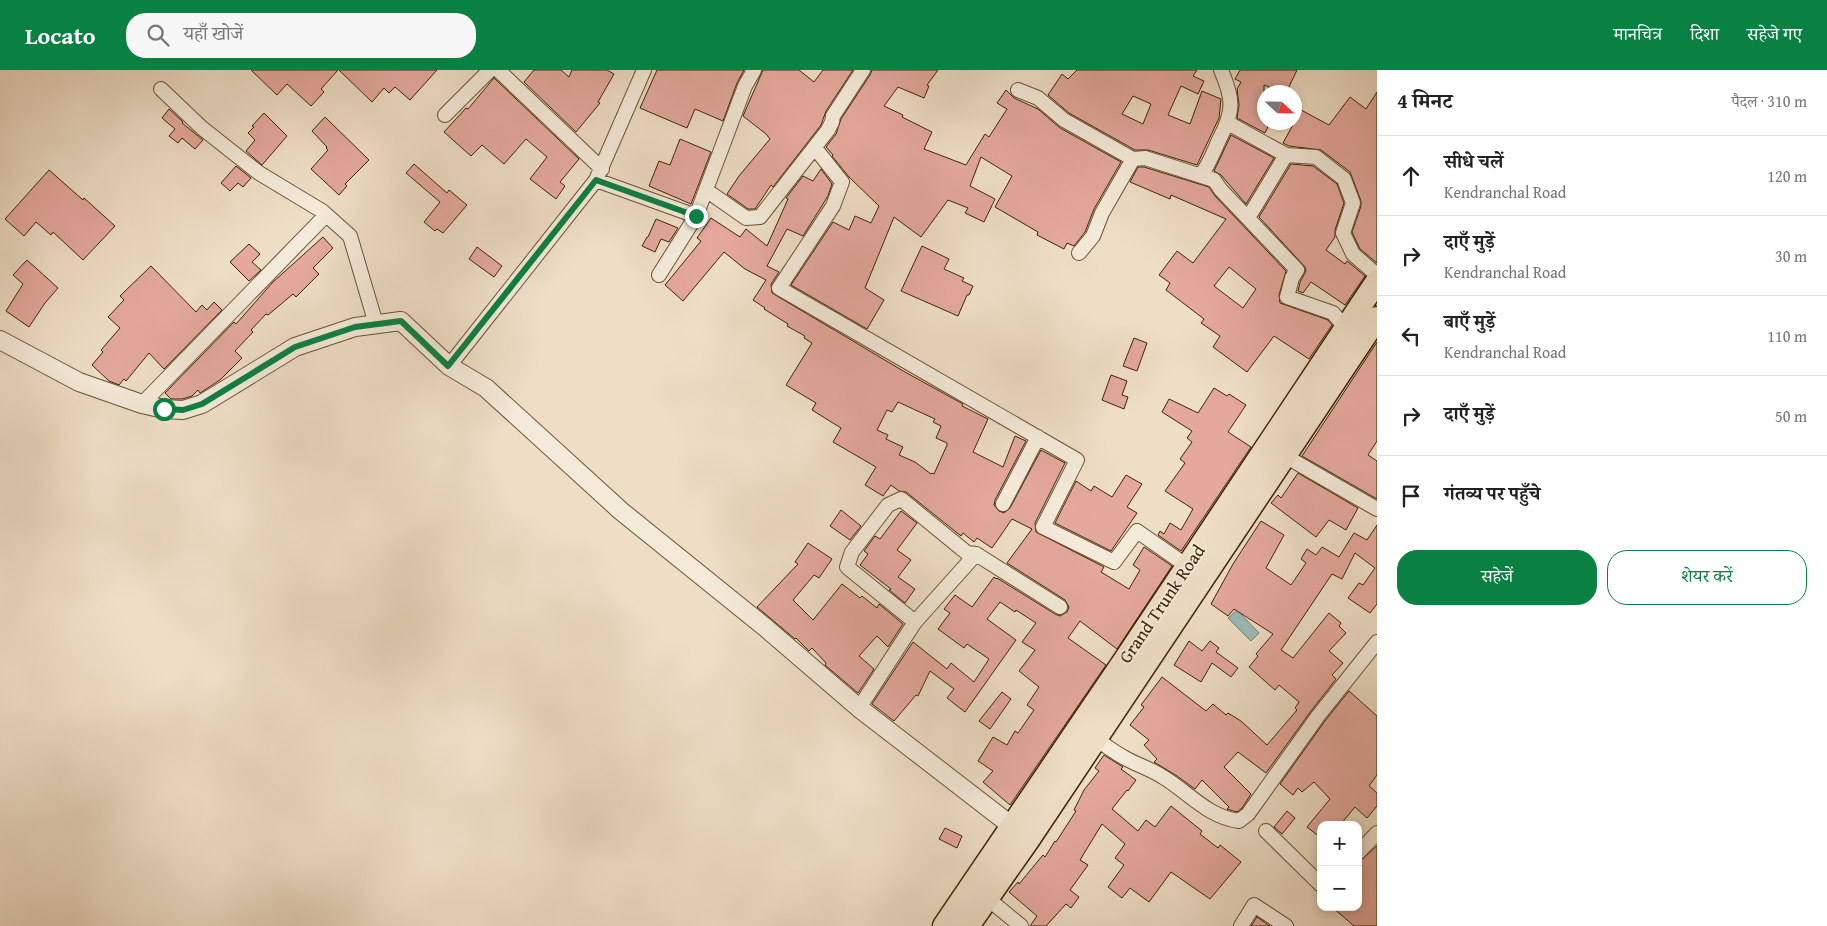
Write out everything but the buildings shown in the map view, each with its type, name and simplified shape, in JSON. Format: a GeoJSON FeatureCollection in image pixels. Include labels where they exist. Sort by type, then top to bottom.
{"type":"FeatureCollection","features":[{"type":"Feature","properties":{"kind":"highway","name":"Grand Trunk Road"},"geometry":{"type":"LineString","coordinates":[[944,926],[1377,281]]}},
{"type":"Feature","properties":{"kind":"highway","name":"Grand Trunk Road"},"geometry":{"type":"LineString","coordinates":[[968,926],[1029,839],[1377,318]]}},
{"type":"Feature","properties":{"kind":"street"},"geometry":{"type":"LineString","coordinates":[[445,115],[490,70]]}},
{"type":"Feature","properties":{"kind":"street"},"geometry":{"type":"LineString","coordinates":[[498,70],[599,174],[696,216]]}},
{"type":"Feature","properties":{"kind":"street"},"geometry":{"type":"LineString","coordinates":[[448,366],[599,174],[644,70]]}},
{"type":"Feature","properties":{"kind":"street"},"geometry":{"type":"LineString","coordinates":[[659,275],[696,216],[745,86],[754,70]]}},
{"type":"Feature","properties":{"kind":"street"},"geometry":{"type":"LineString","coordinates":[[706,190],[746,218],[760,217],[828,130],[833,116],[863,70]]}},
{"type":"Feature","properties":{"kind":"street"},"geometry":{"type":"LineString","coordinates":[[1201,175],[1214,155],[1228,123],[1231,107],[1230,91],[1222,70]]}},
{"type":"Feature","properties":{"kind":"street"},"geometry":{"type":"LineString","coordinates":[[161,89],[202,128],[259,173],[326,215],[350,236],[376,324]]}},
{"type":"Feature","properties":{"kind":"street"},"geometry":{"type":"LineString","coordinates":[[1018,90],[1038,98],[1064,120],[1133,159],[1145,158],[1214,180],[1287,261],[1298,270],[1292,278],[1287,297],[1333,313],[1343,325],[1341,336]]}},
{"type":"Feature","properties":{"kind":"street"},"geometry":{"type":"LineString","coordinates":[[1228,123],[1286,155],[1316,157],[1344,179],[1353,203],[1343,233],[1353,254],[1377,275]]}},
{"type":"Feature","properties":{"kind":"street"},"geometry":{"type":"LineString","coordinates":[[815,148],[842,182],[833,206],[779,288],[1077,460],[1043,527],[1114,562],[1137,531],[1187,566]]}},
{"type":"Feature","properties":{"kind":"street"},"geometry":{"type":"LineString","coordinates":[[1248,218],[1286,155]]}},
{"type":"Feature","properties":{"kind":"street"},"geometry":{"type":"LineString","coordinates":[[1079,253],[1093,236],[1102,213],[1133,159]]}},
{"type":"Feature","properties":{"kind":"street"},"geometry":{"type":"LineString","coordinates":[[142,404],[326,215]]}},
{"type":"Feature","properties":{"kind":"street"},"geometry":{"type":"LineString","coordinates":[[0,340],[79,382],[142,404],[164,409],[183,410],[202,404],[295,347],[355,327],[401,321],[448,366],[486,388],[621,511],[766,628],[859,708],[1029,839]]}},
{"type":"Feature","properties":{"kind":"street"},"geometry":{"type":"LineString","coordinates":[[1003,504],[1038,437]]}},
{"type":"Feature","properties":{"kind":"street"},"geometry":{"type":"LineString","coordinates":[[1285,456],[1377,509]]}},
{"type":"Feature","properties":{"kind":"street"},"geometry":{"type":"LineString","coordinates":[[916,622],[847,567],[852,552],[888,505],[901,500],[967,553],[976,554],[1060,607]]}},
{"type":"Feature","properties":{"kind":"street"},"geometry":{"type":"LineString","coordinates":[[859,708],[916,622],[976,554]]}},
{"type":"Feature","properties":{"kind":"street"},"geometry":{"type":"LineString","coordinates":[[1096,739],[1122,757],[1165,778],[1191,798],[1214,812],[1239,821],[1248,814],[1318,716],[1377,642]]}},
{"type":"Feature","properties":{"kind":"street"},"geometry":{"type":"LineString","coordinates":[[1266,831],[1317,881]]}},
{"type":"Feature","properties":{"kind":"street"},"geometry":{"type":"LineString","coordinates":[[1362,850],[1377,833]]}},
{"type":"Feature","properties":{"kind":"street"},"geometry":{"type":"LineString","coordinates":[[987,898],[1022,926]]}},
{"type":"Feature","properties":{"kind":"street"},"geometry":{"type":"LineString","coordinates":[[1241,926],[1254,905],[1286,926]]}},
{"type":"Feature","properties":{"kind":"water"},"geometry":{"type":"Polygon","coordinates":[[[1237,610],[1259,633],[1251,641],[1228,618],[1237,610]]]}},
{"type":"Feature","properties":{"kind":"route"},"geometry":{"type":"LineString","coordinates":[[164,409],[183,410],[202,404],[295,347],[355,327],[401,321],[448,366],[596,180],[696,216]]}}]}
